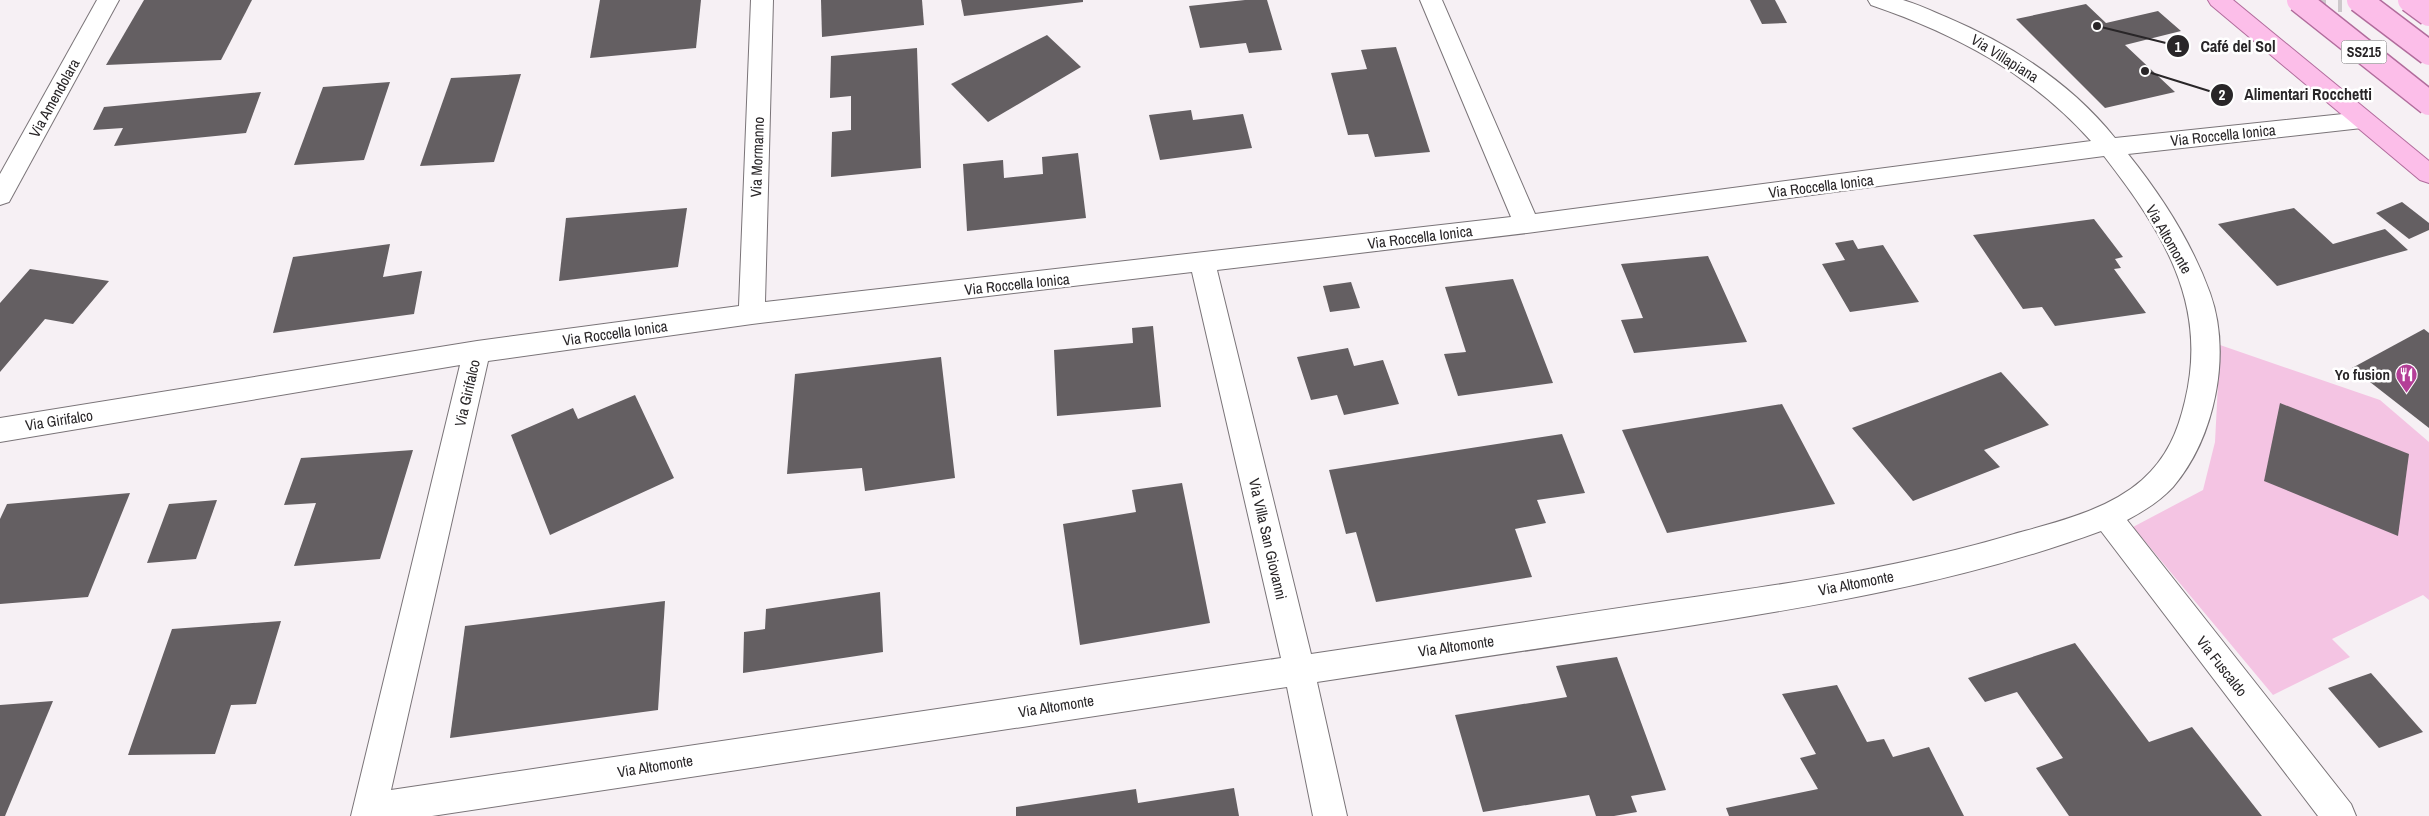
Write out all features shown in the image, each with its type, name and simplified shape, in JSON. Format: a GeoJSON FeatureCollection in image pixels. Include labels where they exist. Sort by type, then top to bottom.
{"type":"FeatureCollection","features":[{"type":"Feature","properties":{"kind":"main road"},"geometry":{"type":"LineString","coordinates":[[2219,0],[2429,174]]}},
{"type":"Feature","properties":{"kind":"main road","name":"SS215"},"geometry":{"type":"LineString","coordinates":[[2299,0],[2429,103]]}},
{"type":"Feature","properties":{"kind":"main road","name":"SS215"},"geometry":{"type":"LineString","coordinates":[[2359,0],[2429,53]]}},
{"type":"Feature","properties":{"kind":"main road"},"geometry":{"type":"LineString","coordinates":[[2410,0],[2429,14]]}},
{"type":"Feature","properties":{"kind":"street","name":"Via Amendolara"},"geometry":{"type":"LineString","coordinates":[[0,196],[108,0]]}},
{"type":"Feature","properties":{"kind":"street","name":"Via Mormanno"},"geometry":{"type":"LineString","coordinates":[[752,314],[762,0]]}},
{"type":"Feature","properties":{"kind":"street"},"geometry":{"type":"LineString","coordinates":[[1431,0],[1527,224]]}},
{"type":"Feature","properties":{"kind":"street","name":"Via Villapiana"},"geometry":{"type":"LineString","coordinates":[[1879,0],[1944,24],[2007,56],[2062,96],[2111,148]]}},
{"type":"Feature","properties":{"kind":"street","name":"Via Roccella Ionica"},"geometry":{"type":"LineString","coordinates":[[477,352],[752,314],[1527,224],[2111,148],[2362,120]]}},
{"type":"Feature","properties":{"kind":"street","name":"Via Altomonte"},"geometry":{"type":"LineString","coordinates":[[369,812],[1299,669],[1748,603],[1880,580],[1976,558],[2039,541],[2131,504],[2153,488],[2179,457],[2191,435],[2201,391],[2205,358],[2204,322],[2186,265],[2168,232],[2111,148]]}},
{"type":"Feature","properties":{"kind":"street","name":"Via Villa San Giovanni"},"geometry":{"type":"LineString","coordinates":[[1203,263],[1299,669],[1330,816]]}},
{"type":"Feature","properties":{"kind":"street","name":"Via Girifalco"},"geometry":{"type":"LineString","coordinates":[[0,430],[477,352],[369,812]]}},
{"type":"Feature","properties":{"kind":"street","name":"Via Fuscaldo"},"geometry":{"type":"LineString","coordinates":[[2106,515],[2338,816]]}},
{"type":"Feature","properties":{"kind":"shaded area"},"geometry":{"type":"Polygon","coordinates":[[[2220,345],[2380,400],[2429,442],[2429,600],[2423,595],[2332,639],[2350,657],[2273,695],[2133,527],[2203,490],[2215,442],[2220,345]]]}},
{"type":"Feature","properties":{"kind":"building"},"geometry":{"type":"Polygon","coordinates":[[[144,0],[252,0],[221,60],[106,65],[144,0]]]}},
{"type":"Feature","properties":{"kind":"building"},"geometry":{"type":"Polygon","coordinates":[[[600,0],[701,0],[696,48],[590,58],[600,0]]]}},
{"type":"Feature","properties":{"kind":"building"},"geometry":{"type":"Polygon","coordinates":[[[821,0],[922,0],[924,25],[822,37],[821,0]]]}},
{"type":"Feature","properties":{"kind":"building"},"geometry":{"type":"Polygon","coordinates":[[[961,0],[1083,0],[1083,2],[964,16],[961,0]]]}},
{"type":"Feature","properties":{"kind":"building"},"geometry":{"type":"Polygon","coordinates":[[[1245,0],[1267,0],[1282,50],[1249,53],[1246,43],[1200,48],[1189,6],[1245,0]]]}},
{"type":"Feature","properties":{"kind":"building"},"geometry":{"type":"Polygon","coordinates":[[[1750,0],[1775,0],[1787,23],[1762,24],[1750,0]]]}},
{"type":"Feature","properties":{"kind":"building"},"geometry":{"type":"Polygon","coordinates":[[[2086,4],[2106,23],[2158,11],[2181,31],[2125,45],[2175,92],[2105,108],[2016,19],[2086,4]]]}},
{"type":"Feature","properties":{"kind":"building"},"geometry":{"type":"Polygon","coordinates":[[[1047,35],[1081,67],[988,122],[951,84],[1047,35]]]}},
{"type":"Feature","properties":{"kind":"building"},"geometry":{"type":"Polygon","coordinates":[[[1396,47],[1430,152],[1375,157],[1368,134],[1348,135],[1331,73],[1367,69],[1361,50],[1396,47]]]}},
{"type":"Feature","properties":{"kind":"building"},"geometry":{"type":"Polygon","coordinates":[[[917,48],[921,168],[831,177],[832,132],[851,130],[851,96],[830,98],[831,56],[917,48]]]}},
{"type":"Feature","properties":{"kind":"building"},"geometry":{"type":"Polygon","coordinates":[[[521,74],[494,162],[420,166],[451,78],[521,74]]]}},
{"type":"Feature","properties":{"kind":"building"},"geometry":{"type":"Polygon","coordinates":[[[390,82],[364,160],[294,165],[323,87],[390,82]]]}},
{"type":"Feature","properties":{"kind":"building"},"geometry":{"type":"Polygon","coordinates":[[[261,92],[246,133],[114,146],[123,128],[93,130],[104,107],[261,92]]]}},
{"type":"Feature","properties":{"kind":"building"},"geometry":{"type":"Polygon","coordinates":[[[1191,110],[1193,120],[1243,114],[1252,148],[1160,160],[1149,115],[1191,110]]]}},
{"type":"Feature","properties":{"kind":"building"},"geometry":{"type":"Polygon","coordinates":[[[1078,153],[1086,218],[967,231],[963,164],[1003,160],[1004,178],[1043,174],[1042,157],[1078,153]]]}},
{"type":"Feature","properties":{"kind":"building"},"geometry":{"type":"Polygon","coordinates":[[[2402,202],[2429,223],[2429,230],[2409,239],[2376,213],[2402,202]]]}},
{"type":"Feature","properties":{"kind":"building"},"geometry":{"type":"Polygon","coordinates":[[[687,208],[678,267],[559,281],[566,218],[687,208]]]}},
{"type":"Feature","properties":{"kind":"building"},"geometry":{"type":"Polygon","coordinates":[[[2294,208],[2333,244],[2385,229],[2408,250],[2277,286],[2218,224],[2294,208]]]}},
{"type":"Feature","properties":{"kind":"building"},"geometry":{"type":"Polygon","coordinates":[[[2094,219],[2123,257],[2115,259],[2121,268],[2114,269],[2146,313],[2055,326],[2042,307],[2023,309],[1973,235],[2094,219]]]}},
{"type":"Feature","properties":{"kind":"building"},"geometry":{"type":"Polygon","coordinates":[[[1853,240],[1858,249],[1883,245],[1919,302],[1850,312],[1822,264],[1845,260],[1835,243],[1853,240]]]}},
{"type":"Feature","properties":{"kind":"building"},"geometry":{"type":"Polygon","coordinates":[[[390,244],[383,277],[422,271],[414,314],[273,333],[293,257],[390,244]]]}},
{"type":"Feature","properties":{"kind":"building"},"geometry":{"type":"Polygon","coordinates":[[[1708,256],[1747,342],[1634,353],[1621,320],[1643,318],[1621,264],[1708,256]]]}},
{"type":"Feature","properties":{"kind":"building"},"geometry":{"type":"Polygon","coordinates":[[[30,269],[109,281],[73,324],[45,319],[0,372],[0,303],[30,269]]]}},
{"type":"Feature","properties":{"kind":"building"},"geometry":{"type":"Polygon","coordinates":[[[1513,279],[1553,383],[1458,396],[1444,354],[1466,352],[1445,287],[1513,279]]]}},
{"type":"Feature","properties":{"kind":"building"},"geometry":{"type":"Polygon","coordinates":[[[1351,282],[1360,308],[1330,312],[1323,286],[1351,282]]]}},
{"type":"Feature","properties":{"kind":"building"},"geometry":{"type":"Polygon","coordinates":[[[1153,326],[1161,407],[1057,416],[1054,350],[1133,343],[1132,328],[1153,326]]]}},
{"type":"Feature","properties":{"kind":"building","name":"Yo fusion"},"geometry":{"type":"Polygon","coordinates":[[[2424,329],[2429,333],[2429,428],[2352,368],[2424,329]]]}},
{"type":"Feature","properties":{"kind":"building"},"geometry":{"type":"Polygon","coordinates":[[[1348,348],[1354,366],[1383,360],[1399,404],[1344,415],[1337,395],[1311,400],[1297,357],[1348,348]]]}},
{"type":"Feature","properties":{"kind":"building"},"geometry":{"type":"Polygon","coordinates":[[[941,357],[955,478],[865,491],[862,468],[787,474],[795,374],[941,357]]]}},
{"type":"Feature","properties":{"kind":"building"},"geometry":{"type":"Polygon","coordinates":[[[2001,372],[2049,425],[1984,450],[2000,467],[1913,501],[1852,428],[2001,372]]]}},
{"type":"Feature","properties":{"kind":"building"},"geometry":{"type":"Polygon","coordinates":[[[635,395],[674,478],[550,535],[511,435],[573,408],[578,419],[635,395]]]}},
{"type":"Feature","properties":{"kind":"building"},"geometry":{"type":"Polygon","coordinates":[[[2280,403],[2409,454],[2398,536],[2264,481],[2280,403]]]}},
{"type":"Feature","properties":{"kind":"building"},"geometry":{"type":"Polygon","coordinates":[[[1782,404],[1835,504],[1667,533],[1622,430],[1782,404]]]}},
{"type":"Feature","properties":{"kind":"building"},"geometry":{"type":"Polygon","coordinates":[[[1562,434],[1585,493],[1537,500],[1546,523],[1515,529],[1532,577],[1376,602],[1356,532],[1346,534],[1329,470],[1562,434]]]}},
{"type":"Feature","properties":{"kind":"building"},"geometry":{"type":"Polygon","coordinates":[[[413,450],[380,559],[294,566],[316,503],[284,505],[301,458],[413,450]]]}},
{"type":"Feature","properties":{"kind":"building"},"geometry":{"type":"Polygon","coordinates":[[[1182,483],[1210,623],[1080,645],[1063,524],[1136,512],[1132,490],[1182,483]]]}},
{"type":"Feature","properties":{"kind":"building"},"geometry":{"type":"Polygon","coordinates":[[[130,493],[88,597],[0,604],[0,519],[7,504],[130,493]]]}},
{"type":"Feature","properties":{"kind":"building"},"geometry":{"type":"Polygon","coordinates":[[[217,500],[196,559],[147,563],[169,504],[217,500]]]}},
{"type":"Feature","properties":{"kind":"building"},"geometry":{"type":"Polygon","coordinates":[[[880,592],[883,652],[743,673],[744,632],[765,629],[766,609],[880,592]]]}},
{"type":"Feature","properties":{"kind":"building"},"geometry":{"type":"Polygon","coordinates":[[[665,601],[658,710],[450,738],[465,626],[665,601]]]}},
{"type":"Feature","properties":{"kind":"building"},"geometry":{"type":"Polygon","coordinates":[[[281,621],[256,704],[231,705],[215,754],[128,755],[172,629],[281,621]]]}},
{"type":"Feature","properties":{"kind":"building"},"geometry":{"type":"Polygon","coordinates":[[[2075,643],[2149,742],[2192,727],[2262,816],[2069,816],[2036,768],[2063,758],[2017,692],[1985,702],[1968,678],[2075,643]]]}},
{"type":"Feature","properties":{"kind":"building"},"geometry":{"type":"Polygon","coordinates":[[[1617,657],[1666,790],[1631,796],[1637,812],[1614,816],[1596,816],[1589,795],[1483,812],[1455,715],[1567,697],[1556,666],[1617,657]]]}},
{"type":"Feature","properties":{"kind":"building"},"geometry":{"type":"Polygon","coordinates":[[[2371,673],[2423,732],[2379,748],[2328,688],[2371,673]]]}},
{"type":"Feature","properties":{"kind":"building"},"geometry":{"type":"Polygon","coordinates":[[[1837,685],[1867,742],[1884,739],[1893,757],[1929,747],[1964,816],[1729,816],[1726,808],[1818,789],[1800,758],[1816,754],[1782,694],[1837,685]]]}},
{"type":"Feature","properties":{"kind":"building"},"geometry":{"type":"Polygon","coordinates":[[[53,701],[5,816],[0,816],[0,705],[53,701]]]}},
{"type":"Feature","properties":{"kind":"building"},"geometry":{"type":"Polygon","coordinates":[[[1234,788],[1239,816],[1016,816],[1016,807],[1136,789],[1138,803],[1234,788]]]}},
{"type":"Feature","properties":{"kind":"tunnel"},"geometry":{"type":"LineString","coordinates":[[2302,0],[2342,0]]}},
{"type":"Feature","properties":{"kind":"place","name":"Café del Sol"},"geometry":{"type":"Point","coordinates":[2097,26]}},
{"type":"Feature","properties":{"kind":"place","name":"Alimentari Rocchetti"},"geometry":{"type":"Point","coordinates":[2145,71]}},
{"type":"Feature","properties":{"kind":"place","name":"Yo fusion"},"geometry":{"type":"Point","coordinates":[2406,393]}}]}
